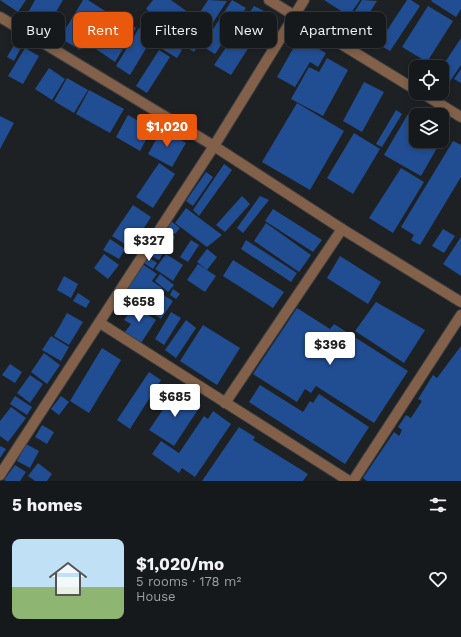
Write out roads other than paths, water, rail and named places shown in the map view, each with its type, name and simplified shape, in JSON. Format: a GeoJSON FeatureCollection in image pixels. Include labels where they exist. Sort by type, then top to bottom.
{"type":"FeatureCollection","features":[{"type":"Feature","properties":{"kind":"street"},"geometry":{"type":"LineString","coordinates":[[269,0],[288,12]]}},
{"type":"Feature","properties":{"kind":"street"},"geometry":{"type":"LineString","coordinates":[[296,12],[304,0]]}},
{"type":"Feature","properties":{"kind":"street"},"geometry":{"type":"LineString","coordinates":[[0,17],[214,146],[342,229],[461,302]]}},
{"type":"Feature","properties":{"kind":"street"},"geometry":{"type":"LineString","coordinates":[[0,475],[214,146],[285,31]]}},
{"type":"Feature","properties":{"kind":"street"},"geometry":{"type":"LineString","coordinates":[[347,48],[409,86]]}},
{"type":"Feature","properties":{"kind":"street"},"geometry":{"type":"LineString","coordinates":[[433,100],[461,117]]}},
{"type":"Feature","properties":{"kind":"street"},"geometry":{"type":"LineString","coordinates":[[225,403],[342,229]]}},
{"type":"Feature","properties":{"kind":"street"},"geometry":{"type":"LineString","coordinates":[[353,481],[461,315]]}},
{"type":"Feature","properties":{"kind":"street"},"geometry":{"type":"LineString","coordinates":[[100,323],[348,481]]}}]}
